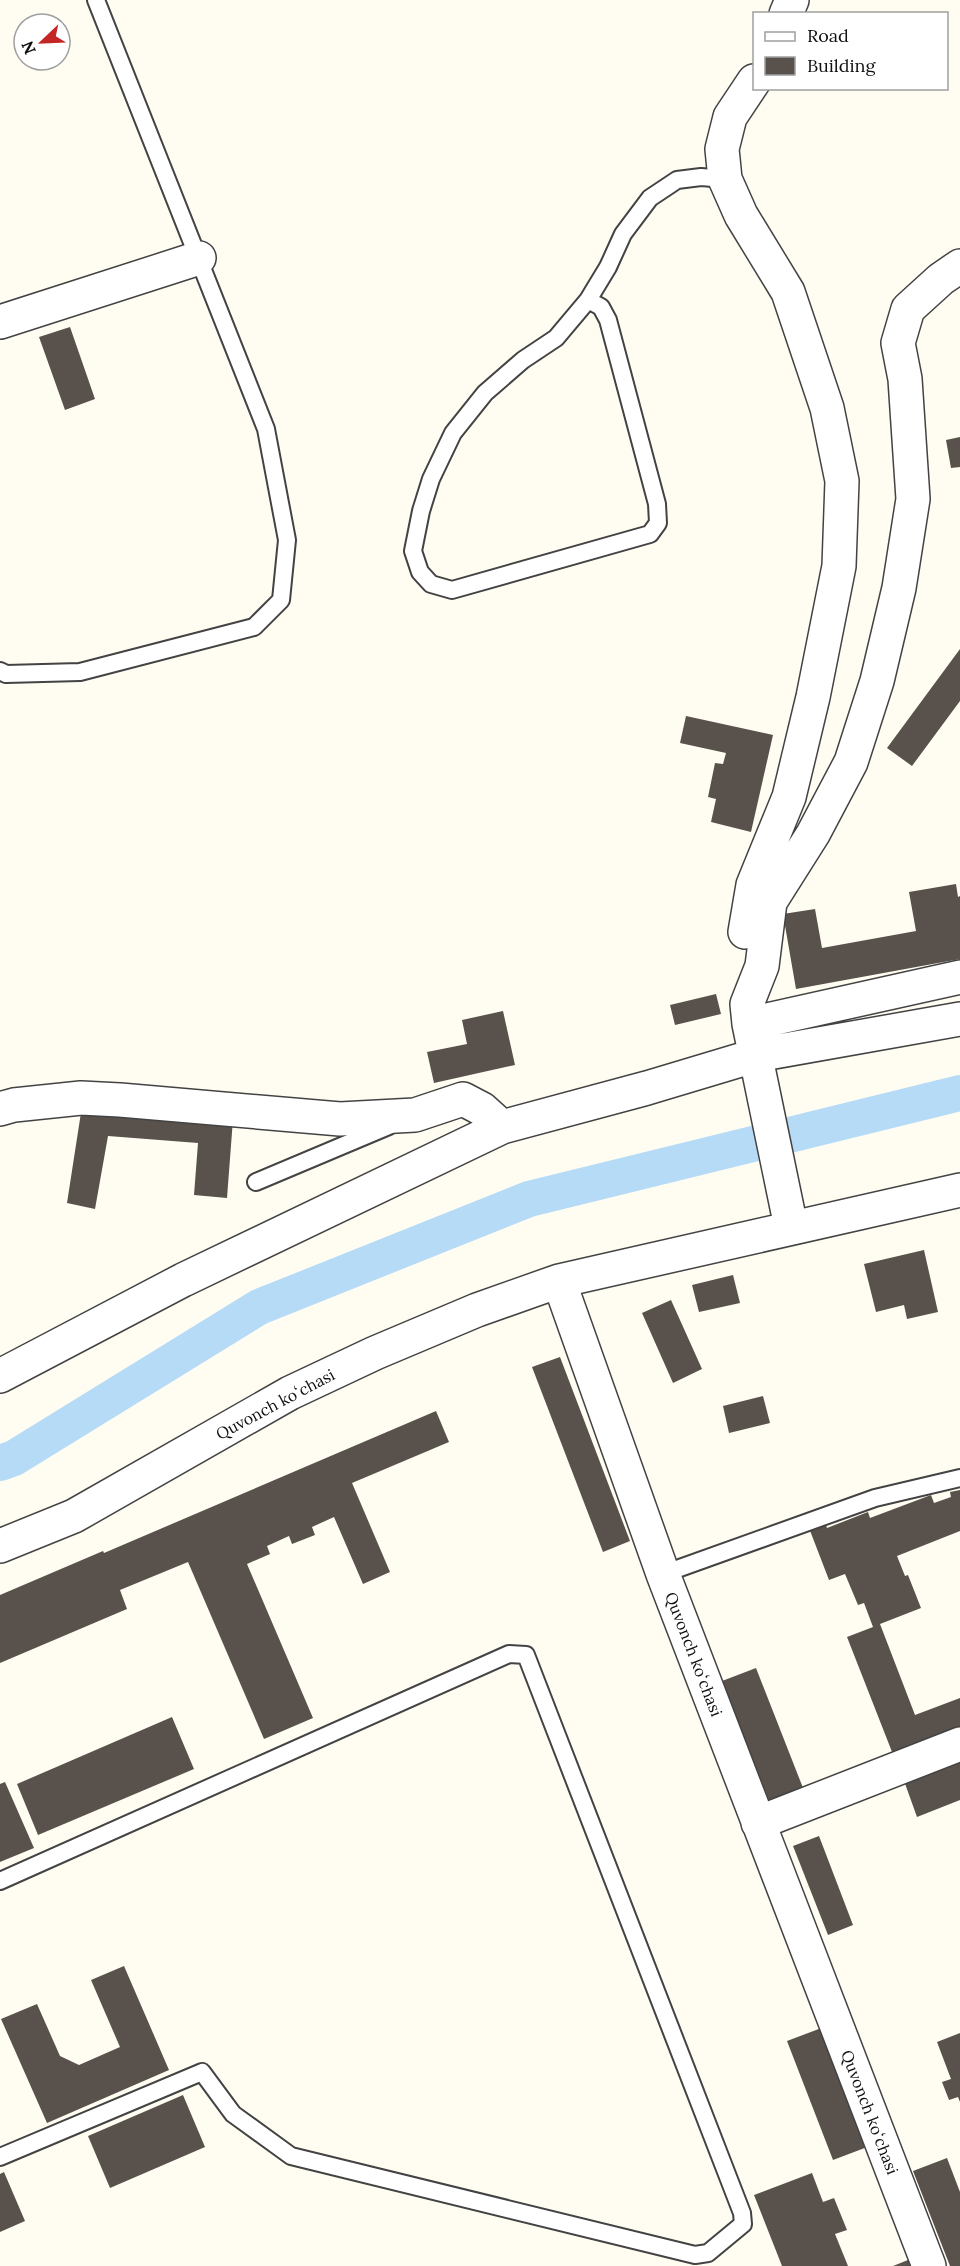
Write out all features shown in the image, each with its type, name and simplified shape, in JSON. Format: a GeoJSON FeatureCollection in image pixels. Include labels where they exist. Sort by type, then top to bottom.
{"type":"FeatureCollection","features":[{"type":"Feature","properties":{"kind":"street"},"geometry":{"type":"LineString","coordinates":[[753,82],[730,117],[722,149],[725,179],[741,215],[788,292],[826,408],[842,481],[838,566],[813,697],[789,797],[753,885],[740,963],[748,1014],[791,1227]]}},
{"type":"Feature","properties":{"kind":"street"},"geometry":{"type":"LineString","coordinates":[[0,322],[199,258]]}},
{"type":"Feature","properties":{"kind":"street"},"geometry":{"type":"LineString","coordinates":[[748,1014],[762,966],[770,902],[813,834],[851,762],[878,681],[899,588],[913,499],[905,379],[898,343],[901,332],[908,309],[940,279],[960,266]]}},
{"type":"Feature","properties":{"kind":"street"},"geometry":{"type":"LineString","coordinates":[[748,1014],[960,978]]}},
{"type":"Feature","properties":{"kind":"street"},"geometry":{"type":"LineString","coordinates":[[0,1376],[183,1280],[502,1127],[647,1088],[757,1055],[960,1019]]}},
{"type":"Feature","properties":{"kind":"street"},"geometry":{"type":"LineString","coordinates":[[0,1109],[14,1105],[81,1098],[340,1119],[415,1115],[463,1099],[482,1109],[502,1127]]}},
{"type":"Feature","properties":{"kind":"street","name":"Quvonch koʻchasi"},"geometry":{"type":"LineString","coordinates":[[0,1546],[74,1516],[290,1393],[375,1353],[477,1310],[559,1281],[960,1190]]}},
{"type":"Feature","properties":{"kind":"street","name":"Quvonch koʻchasi"},"geometry":{"type":"LineString","coordinates":[[559,1281],[663,1574],[929,2266]]}},
{"type":"Feature","properties":{"kind":"street"},"geometry":{"type":"LineString","coordinates":[[758,1823],[960,1744]]}},
{"type":"Feature","properties":{"kind":"lane"},"geometry":{"type":"LineString","coordinates":[[0,671],[6,674],[80,672],[193,644],[254,627],[281,600],[287,540],[266,429],[96,0]]}},
{"type":"Feature","properties":{"kind":"lane"},"geometry":{"type":"LineString","coordinates":[[588,300],[600,307],[608,320],[657,504],[658,523],[650,534],[452,590],[432,584],[420,572],[413,551],[421,511],[431,479],[453,433],[485,393],[523,360],[556,338],[588,300],[608,267],[622,234],[650,198],[677,180],[701,177],[725,179]]}},
{"type":"Feature","properties":{"kind":"lane"},"geometry":{"type":"LineString","coordinates":[[256,1182],[415,1115]]}},
{"type":"Feature","properties":{"kind":"lane"},"geometry":{"type":"LineString","coordinates":[[663,1574],[875,1498],[960,1478]]}},
{"type":"Feature","properties":{"kind":"lane"},"geometry":{"type":"LineString","coordinates":[[0,1881],[509,1654],[526,1655],[738,2202],[743,2224],[708,2253],[695,2255],[291,2156],[233,2114],[202,2072],[0,2157]]}},
{"type":"Feature","properties":{"kind":"building"},"geometry":{"type":"Polygon","coordinates":[[[70,327],[95,399],[65,410],[39,337],[70,327]]]}},
{"type":"Feature","properties":{"kind":"building"},"geometry":{"type":"Polygon","coordinates":[[[960,437],[960,467],[951,468],[946,440],[960,437]]]}},
{"type":"Feature","properties":{"kind":"building"},"geometry":{"type":"Polygon","coordinates":[[[960,649],[960,701],[912,766],[887,748],[960,649]]]}},
{"type":"Feature","properties":{"kind":"building"},"geometry":{"type":"Polygon","coordinates":[[[686,716],[773,735],[751,832],[711,822],[716,799],[708,797],[715,763],[723,764],[726,753],[680,743],[686,716]]]}},
{"type":"Feature","properties":{"kind":"building"},"geometry":{"type":"Polygon","coordinates":[[[956,884],[958,897],[960,896],[960,959],[796,989],[783,914],[815,909],[822,948],[916,931],[909,892],[956,884]]]}},
{"type":"Feature","properties":{"kind":"building"},"geometry":{"type":"Polygon","coordinates":[[[716,994],[721,1014],[675,1025],[670,1005],[716,994]]]}},
{"type":"Feature","properties":{"kind":"building"},"geometry":{"type":"Polygon","coordinates":[[[503,1011],[515,1065],[434,1083],[427,1052],[467,1044],[462,1020],[503,1011]]]}},
{"type":"Feature","properties":{"kind":"building"},"geometry":{"type":"Polygon","coordinates":[[[82,1106],[233,1119],[227,1198],[194,1195],[198,1143],[108,1136],[95,1209],[67,1203],[82,1106]]]}},
{"type":"Feature","properties":{"kind":"building"},"geometry":{"type":"Polygon","coordinates":[[[924,1250],[938,1312],[907,1319],[904,1305],[876,1312],[864,1264],[924,1250]]]}},
{"type":"Feature","properties":{"kind":"building"},"geometry":{"type":"Polygon","coordinates":[[[733,1275],[740,1303],[699,1312],[692,1285],[733,1275]]]}},
{"type":"Feature","properties":{"kind":"building"},"geometry":{"type":"Polygon","coordinates":[[[671,1300],[702,1369],[673,1383],[642,1313],[671,1300]]]}},
{"type":"Feature","properties":{"kind":"building"},"geometry":{"type":"Polygon","coordinates":[[[560,1357],[630,1541],[603,1552],[532,1367],[560,1357]]]}},
{"type":"Feature","properties":{"kind":"building"},"geometry":{"type":"Polygon","coordinates":[[[763,1396],[770,1423],[729,1433],[723,1406],[763,1396]]]}},
{"type":"Feature","properties":{"kind":"building"},"geometry":{"type":"Polygon","coordinates":[[[436,1411],[449,1442],[352,1483],[390,1572],[363,1584],[334,1517],[312,1527],[315,1535],[292,1544],[289,1536],[267,1546],[270,1554],[247,1564],[313,1718],[264,1739],[188,1562],[120,1590],[127,1609],[0,1663],[0,1595],[436,1411]]]}},
{"type":"Feature","properties":{"kind":"building"},"geometry":{"type":"Polygon","coordinates":[[[960,1490],[960,1531],[897,1556],[905,1576],[908,1575],[921,1608],[880,1624],[915,1715],[960,1698],[960,1732],[894,1757],[847,1637],[873,1627],[864,1603],[858,1605],[845,1574],[829,1580],[809,1528],[825,1522],[827,1528],[868,1512],[870,1518],[931,1495],[934,1503],[951,1497],[950,1492],[960,1490]]]}},
{"type":"Feature","properties":{"kind":"building"},"geometry":{"type":"Polygon","coordinates":[[[756,1668],[805,1793],[771,1806],[722,1681],[756,1668]]]}},
{"type":"Feature","properties":{"kind":"building"},"geometry":{"type":"Polygon","coordinates":[[[172,1717],[194,1769],[38,1835],[17,1784],[172,1717]]]}},
{"type":"Feature","properties":{"kind":"building"},"geometry":{"type":"Polygon","coordinates":[[[960,1756],[960,1800],[917,1817],[903,1778],[960,1756]]]}},
{"type":"Feature","properties":{"kind":"building"},"geometry":{"type":"Polygon","coordinates":[[[5,1782],[34,1848],[0,1862],[0,1784],[5,1782]]]}},
{"type":"Feature","properties":{"kind":"building"},"geometry":{"type":"Polygon","coordinates":[[[819,1836],[853,1925],[828,1935],[793,1846],[819,1836]]]}},
{"type":"Feature","properties":{"kind":"building"},"geometry":{"type":"Polygon","coordinates":[[[124,1966],[169,2070],[47,2123],[1,2019],[37,2004],[60,2056],[79,2065],[120,2047],[91,1980],[124,1966]]]}},
{"type":"Feature","properties":{"kind":"building"},"geometry":{"type":"Polygon","coordinates":[[[824,2027],[870,2146],[833,2160],[787,2041],[824,2027]]]}},
{"type":"Feature","properties":{"kind":"building"},"geometry":{"type":"Polygon","coordinates":[[[960,2033],[960,2102],[958,2097],[949,2100],[942,2082],[951,2079],[937,2042],[960,2033]]]}},
{"type":"Feature","properties":{"kind":"building"},"geometry":{"type":"Polygon","coordinates":[[[183,2095],[205,2147],[110,2188],[88,2136],[183,2095]]]}},
{"type":"Feature","properties":{"kind":"building"},"geometry":{"type":"Polygon","coordinates":[[[947,2158],[960,2192],[960,2266],[950,2266],[913,2171],[947,2158]]]}},
{"type":"Feature","properties":{"kind":"building"},"geometry":{"type":"Polygon","coordinates":[[[4,2172],[25,2221],[0,2232],[0,2174],[4,2172]]]}},
{"type":"Feature","properties":{"kind":"building"},"geometry":{"type":"Polygon","coordinates":[[[812,2173],[823,2202],[834,2198],[847,2230],[835,2234],[848,2266],[782,2266],[754,2195],[812,2173]]]}},
{"type":"Feature","properties":{"kind":"building"},"geometry":{"type":"Polygon","coordinates":[[[913,2258],[916,2266],[893,2266],[913,2258]]]}},
{"type":"Feature","properties":{"kind":"waterway"},"geometry":{"type":"LineString","coordinates":[[0,1463],[14,1458],[259,1307],[529,1199],[960,1093]]}}]}
